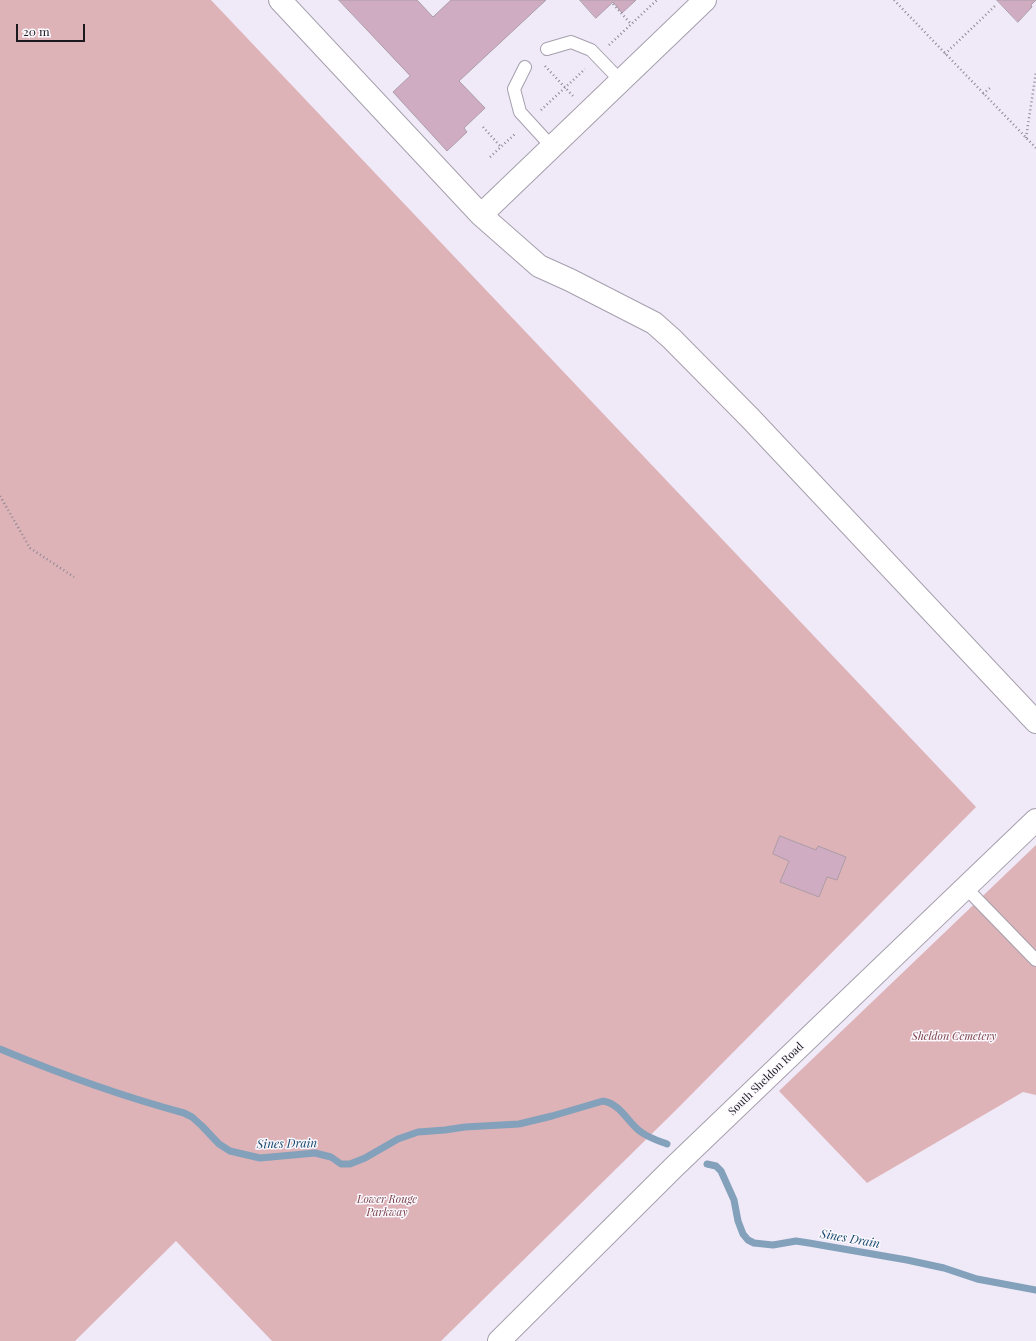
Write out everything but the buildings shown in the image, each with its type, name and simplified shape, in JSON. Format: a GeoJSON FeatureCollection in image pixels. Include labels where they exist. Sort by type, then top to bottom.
{"type":"FeatureCollection","features":[{"type":"Feature","properties":{"kind":"street"},"geometry":{"type":"LineString","coordinates":[[280,0],[481,215],[539,266],[570,280],[654,323],[672,339],[751,419],[1036,722]]}},
{"type":"Feature","properties":{"kind":"street"},"geometry":{"type":"LineString","coordinates":[[481,215],[705,0]]}},
{"type":"Feature","properties":{"kind":"street","name":"South Sheldon Road"},"geometry":{"type":"LineString","coordinates":[[500,1341],[674,1167],[1036,820]]}},
{"type":"Feature","properties":{"kind":"lane"},"geometry":{"type":"LineString","coordinates":[[546,49],[570,42],[591,50],[621,81]]}},
{"type":"Feature","properties":{"kind":"lane"},"geometry":{"type":"LineString","coordinates":[[525,66],[514,89],[520,112],[552,147]]}},
{"type":"Feature","properties":{"kind":"lane"},"geometry":{"type":"LineString","coordinates":[[966,888],[1036,960]]}},
{"type":"Feature","properties":{"kind":"path"},"geometry":{"type":"LineString","coordinates":[[605,42],[609,45],[657,0]]}},
{"type":"Feature","properties":{"kind":"path"},"geometry":{"type":"LineString","coordinates":[[894,0],[1036,148]]}},
{"type":"Feature","properties":{"kind":"path"},"geometry":{"type":"LineString","coordinates":[[613,4],[631,24]]}},
{"type":"Feature","properties":{"kind":"path"},"geometry":{"type":"LineString","coordinates":[[945,54],[995,6]]}},
{"type":"Feature","properties":{"kind":"path"},"geometry":{"type":"LineString","coordinates":[[541,110],[589,66]]}},
{"type":"Feature","properties":{"kind":"path"},"geometry":{"type":"LineString","coordinates":[[549,71],[568,91]]}},
{"type":"Feature","properties":{"kind":"path"},"geometry":{"type":"LineString","coordinates":[[1026,138],[1036,72]]}},
{"type":"Feature","properties":{"kind":"path"},"geometry":{"type":"LineString","coordinates":[[983,94],[991,87]]}},
{"type":"Feature","properties":{"kind":"path"},"geometry":{"type":"LineString","coordinates":[[483,127],[501,146]]}},
{"type":"Feature","properties":{"kind":"path"},"geometry":{"type":"LineString","coordinates":[[0,496],[30,548],[74,577]]}},
{"type":"Feature","properties":{"kind":"green space","name":"Lower Rouge Parkway"},"geometry":{"type":"Polygon","coordinates":[[[0,0],[211,0],[976,807],[676,1110],[441,1341],[272,1341],[176,1241],[75,1341],[0,1341],[0,0]]]}},
{"type":"Feature","properties":{"kind":"green space","name":"Sheldon Cemetery"},"geometry":{"type":"Polygon","coordinates":[[[1036,845],[1036,1095],[1023,1092],[867,1183],[779,1091],[1036,845]]]}},
{"type":"Feature","properties":{"kind":"waterway","name":"Sines Drain"},"geometry":{"type":"LineString","coordinates":[[0,1049],[91,1084],[184,1113],[192,1117],[219,1144],[230,1151],[260,1158],[315,1153],[331,1157],[341,1164],[350,1164],[365,1158],[398,1139],[418,1132],[465,1127],[519,1124],[603,1101],[620,1110],[636,1128],[644,1134],[667,1144]]}},
{"type":"Feature","properties":{"kind":"waterway","name":"Sines Drain"},"geometry":{"type":"LineString","coordinates":[[707,1164],[716,1166],[721,1171],[734,1200],[738,1221],[743,1234],[748,1240],[754,1243],[773,1245],[796,1241],[809,1243],[907,1260],[944,1268],[977,1279],[1036,1290]]}}]}
